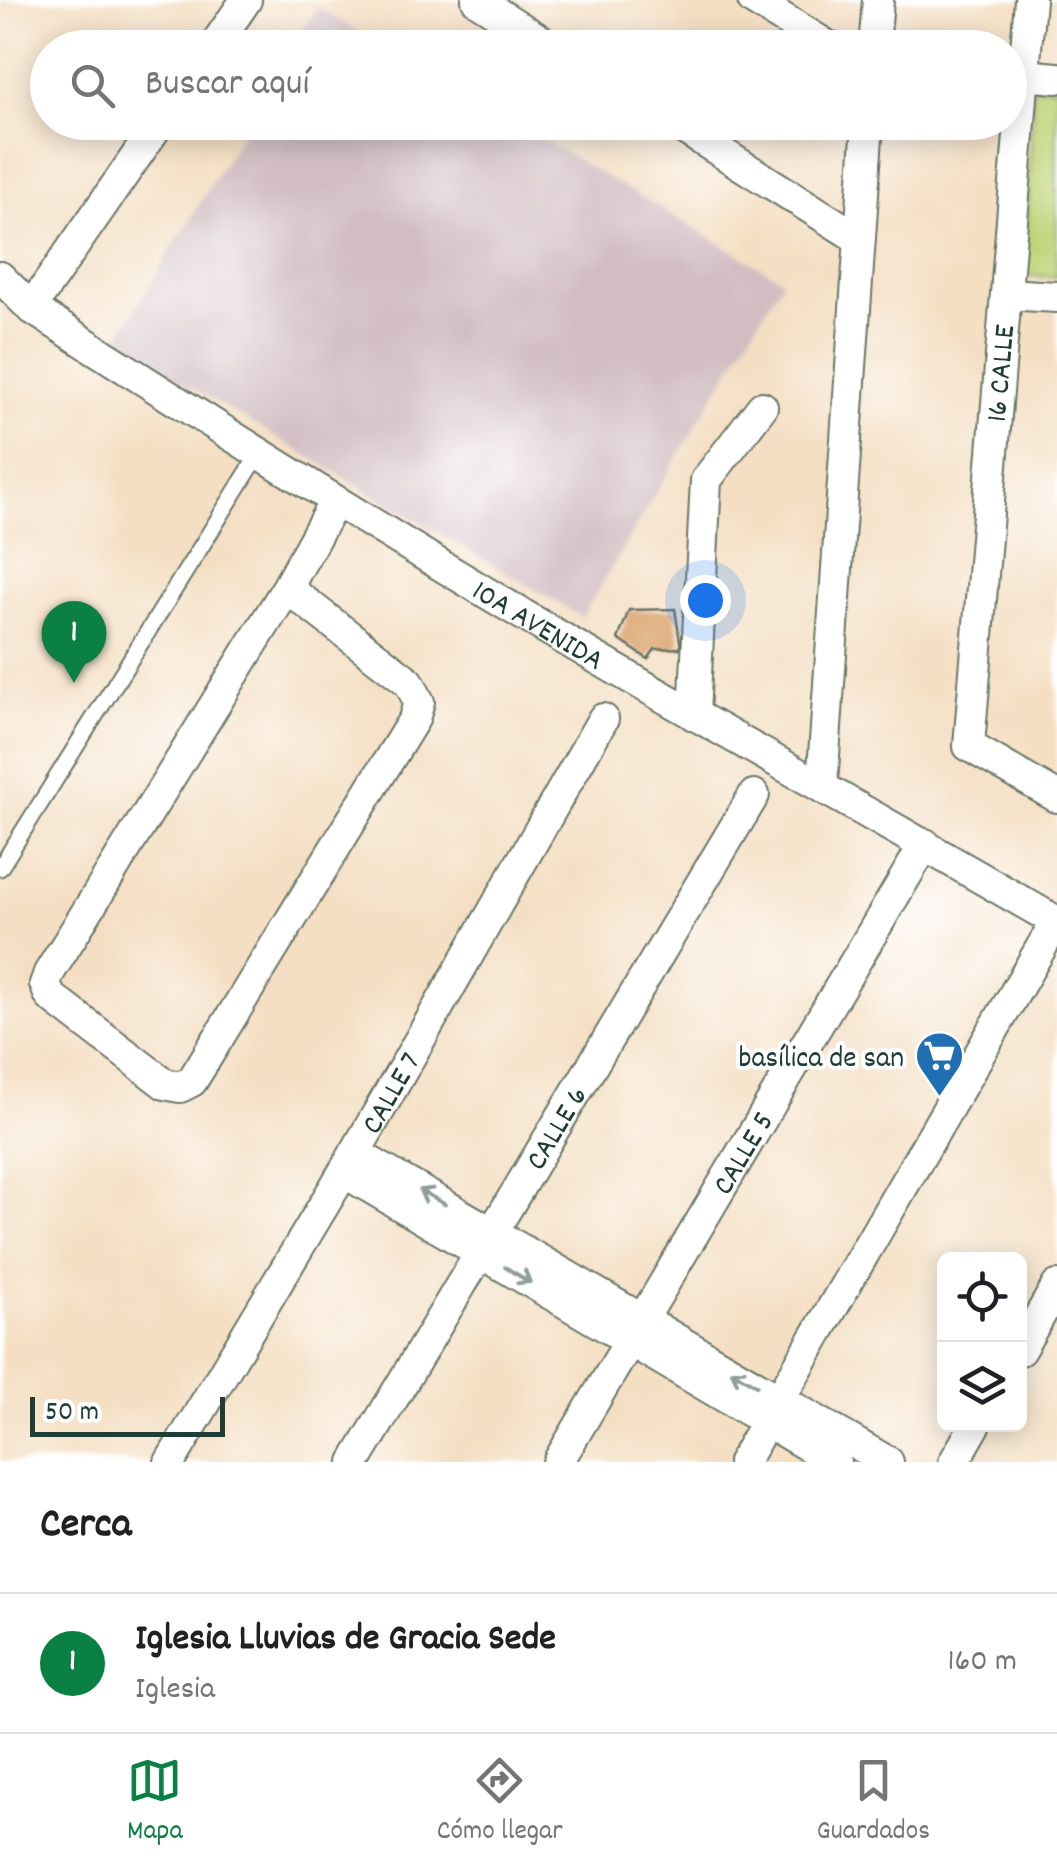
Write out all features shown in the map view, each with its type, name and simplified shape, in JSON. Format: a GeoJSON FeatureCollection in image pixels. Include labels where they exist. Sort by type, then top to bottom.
{"type":"FeatureCollection","features":[{"type":"Feature","properties":{"kind":"street"},"geometry":{"type":"LineString","coordinates":[[225,30],[246,0]]}},
{"type":"Feature","properties":{"kind":"street"},"geometry":{"type":"LineString","coordinates":[[477,0],[524,30]]}},
{"type":"Feature","properties":{"kind":"street"},"geometry":{"type":"LineString","coordinates":[[752,0],[801,30]]}},
{"type":"Feature","properties":{"kind":"street"},"geometry":{"type":"LineString","coordinates":[[876,30],[878,0]]}},
{"type":"Feature","properties":{"kind":"street","name":"16 CALLE"},"geometry":{"type":"LineString","coordinates":[[1027,38],[1030,0]]}},
{"type":"Feature","properties":{"kind":"street"},"geometry":{"type":"LineString","coordinates":[[1027,75],[1057,78]]}},
{"type":"Feature","properties":{"kind":"street"},"geometry":{"type":"LineString","coordinates":[[30,308],[147,140]]}},
{"type":"Feature","properties":{"kind":"street"},"geometry":{"type":"LineString","coordinates":[[702,140],[858,238]]}},
{"type":"Feature","properties":{"kind":"street"},"geometry":{"type":"LineString","coordinates":[[822,785],[866,140]]}},
{"type":"Feature","properties":{"kind":"street","name":"16 CALLE"},"geometry":{"type":"LineString","coordinates":[[1019,140],[968,746],[1057,797]]}},
{"type":"Feature","properties":{"kind":"street","name":"10A AVENIDA"},"geometry":{"type":"LineString","coordinates":[[0,277],[30,308],[258,454],[694,715],[1057,922]]}},
{"type":"Feature","properties":{"kind":"street"},"geometry":{"type":"LineString","coordinates":[[1006,294],[1057,298]]}},
{"type":"Feature","properties":{"kind":"street"},"geometry":{"type":"LineString","coordinates":[[694,715],[706,480],[762,407]]}},
{"type":"Feature","properties":{"kind":"street"},"geometry":{"type":"LineString","coordinates":[[286,588],[410,682],[419,702],[414,719],[192,1081],[180,1087],[165,1084],[50,996],[45,984],[336,501]]}},
{"type":"Feature","properties":{"kind":"street","name":"CALLE 7"},"geometry":{"type":"LineString","coordinates":[[170,1462],[350,1163],[603,719]]}},
{"type":"Feature","properties":{"kind":"street","name":"CALLE 6"},"geometry":{"type":"LineString","coordinates":[[355,1462],[754,795]]}},
{"type":"Feature","properties":{"kind":"street","name":"CALLE 5"},"geometry":{"type":"LineString","coordinates":[[558,1462],[925,844]]}},
{"type":"Feature","properties":{"kind":"street"},"geometry":{"type":"LineString","coordinates":[[765,1462],[781,1415],[1057,922]]}},
{"type":"Feature","properties":{"kind":"street"},"geometry":{"type":"LineString","coordinates":[[742,1462],[781,1415],[1057,958]]}},
{"type":"Feature","properties":{"kind":"street"},"geometry":{"type":"LineString","coordinates":[[350,1163],[781,1415],[888,1462]]}},
{"type":"Feature","properties":{"kind":"street"},"geometry":{"type":"LineString","coordinates":[[1025,1342],[1057,1286]]}},
{"type":"Feature","properties":{"kind":"street"},"geometry":{"type":"LineString","coordinates":[[781,1415],[835,1462]]}},
{"type":"Feature","properties":{"kind":"street"},"geometry":{"type":"LineString","coordinates":[[954,1462],[971,1432]]}},
{"type":"Feature","properties":{"kind":"lane"},"geometry":{"type":"LineString","coordinates":[[0,868],[258,454]]}},
{"type":"Feature","properties":{"kind":"shaded area"},"geometry":{"type":"Polygon","coordinates":[[[318,8],[356,30],[303,30],[318,8]]]}},
{"type":"Feature","properties":{"kind":"shaded area"},"geometry":{"type":"Polygon","coordinates":[[[238,140],[543,140],[783,280],[582,617],[115,343],[238,140]]]}},
{"type":"Feature","properties":{"kind":"green space"},"geometry":{"type":"Polygon","coordinates":[[[1033,86],[1057,87],[1057,277],[1025,276],[1033,86]]]}},
{"type":"Feature","properties":{"kind":"building"},"geometry":{"type":"Polygon","coordinates":[[[675,609],[681,648],[655,649],[648,659],[618,639],[629,610],[675,609]]]}},
{"type":"Feature","properties":{"kind":"place","name":"Iglesia Lluvias de Gracia Sede"},"geometry":{"type":"Point","coordinates":[74,683]}},
{"type":"Feature","properties":{"kind":"place","name":"basílica de san"},"geometry":{"type":"Point","coordinates":[939,1098]}}]}
